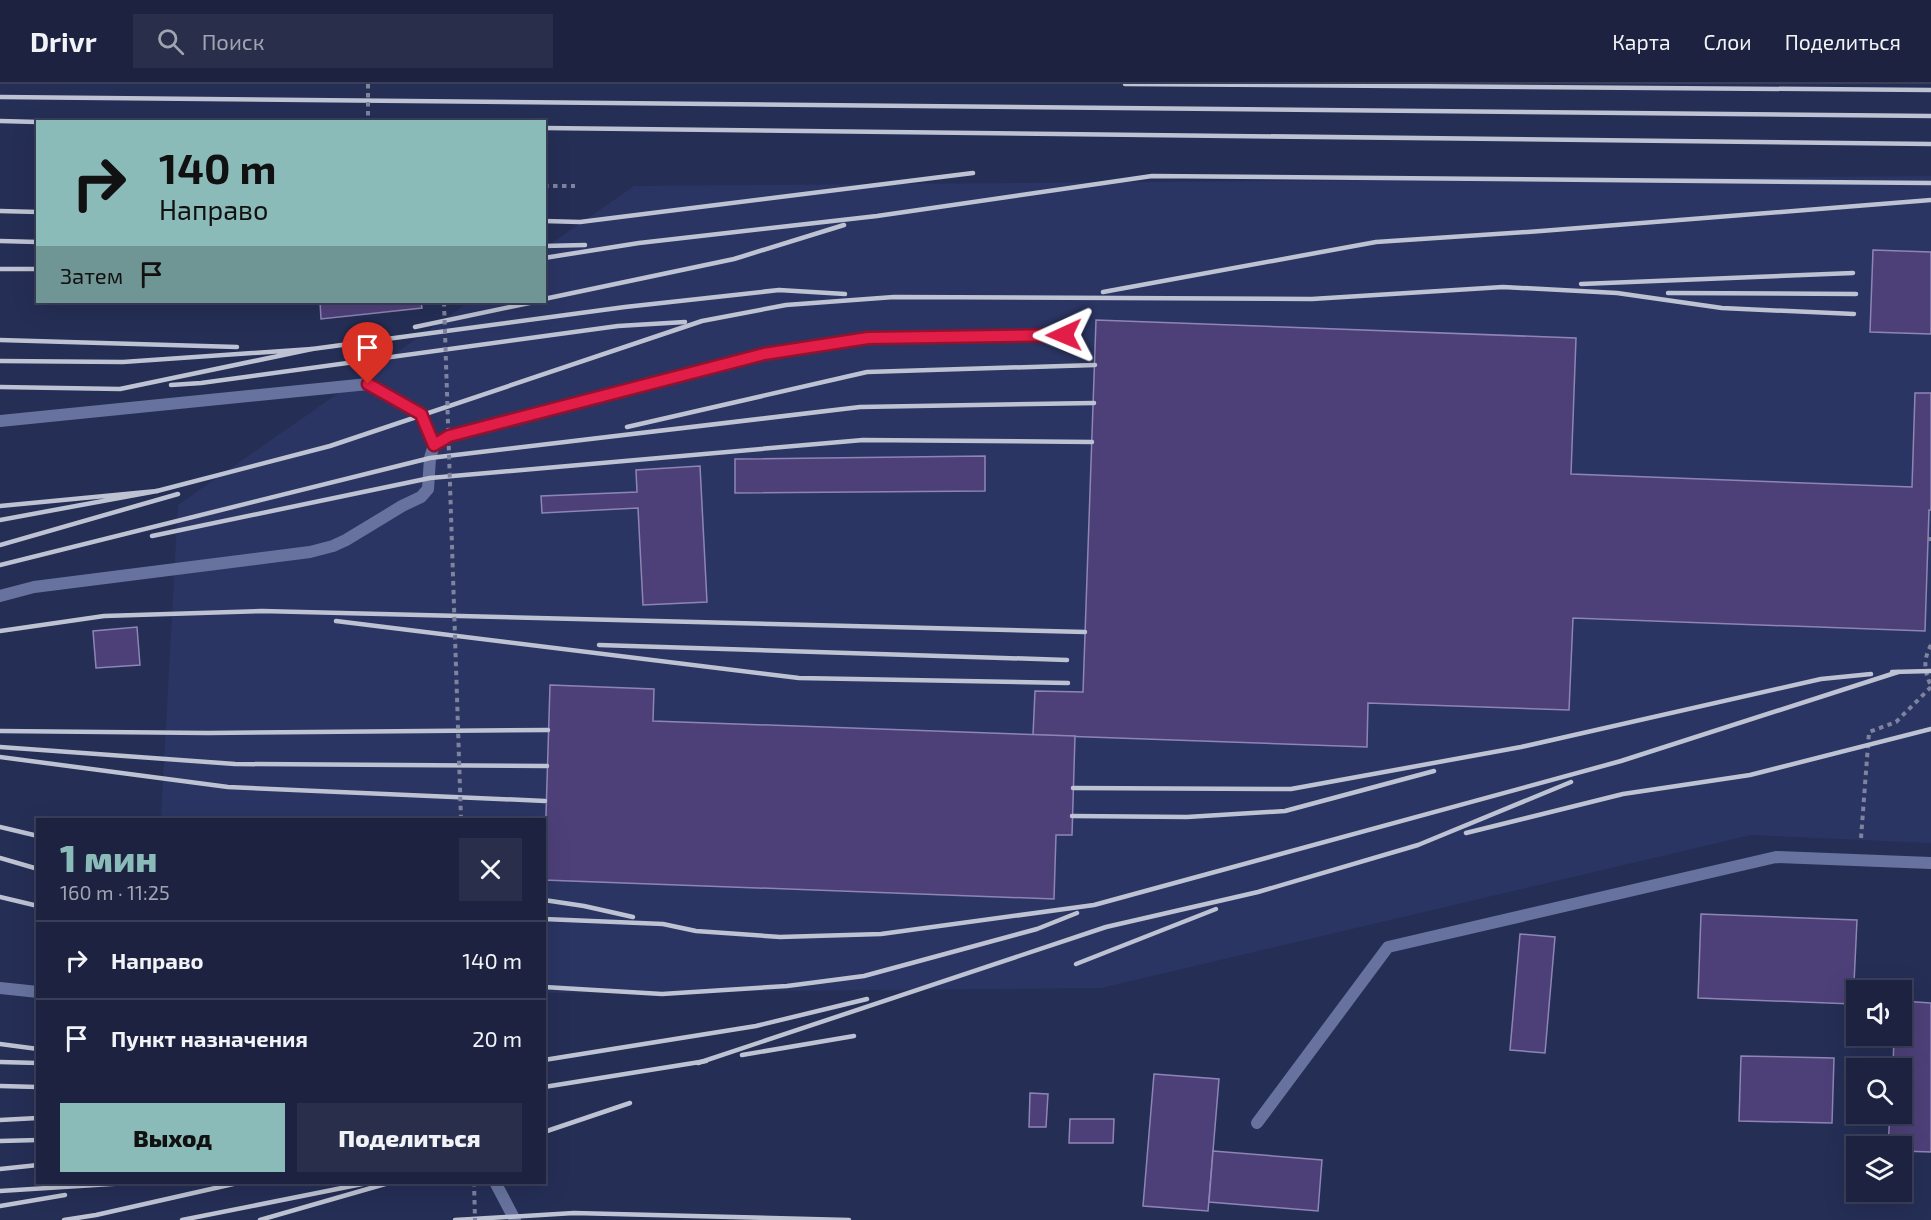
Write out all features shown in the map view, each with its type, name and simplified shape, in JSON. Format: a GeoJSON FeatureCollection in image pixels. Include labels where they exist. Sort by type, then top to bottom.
{"type":"FeatureCollection","features":[{"type":"Feature","properties":{"kind":"street"},"geometry":{"type":"LineString","coordinates":[[434,445],[449,436],[764,354],[868,338],[1064,335]]}},
{"type":"Feature","properties":{"kind":"street"},"geometry":{"type":"LineString","coordinates":[[0,421],[368,384],[421,414],[434,445],[430,458],[428,489],[421,497],[333,546],[310,552],[34,587],[0,596]]}},
{"type":"Feature","properties":{"kind":"street"},"geometry":{"type":"LineString","coordinates":[[1257,1123],[1388,947],[1776,858],[1931,862]]}},
{"type":"Feature","properties":{"kind":"street"},"geometry":{"type":"LineString","coordinates":[[0,988],[36,992]]}},
{"type":"Feature","properties":{"kind":"street"},"geometry":{"type":"LineString","coordinates":[[496,1184],[515,1220]]}},
{"type":"Feature","properties":{"kind":"path"},"geometry":{"type":"LineString","coordinates":[[368,84],[368,120]]}},
{"type":"Feature","properties":{"kind":"path"},"geometry":{"type":"LineString","coordinates":[[546,186],[575,186]]}},
{"type":"Feature","properties":{"kind":"path"},"geometry":{"type":"LineString","coordinates":[[444,303],[461,818]]}},
{"type":"Feature","properties":{"kind":"path"},"geometry":{"type":"LineString","coordinates":[[1859,860],[1869,732],[1896,722],[1931,686],[1925,672],[1925,657],[1931,645]]}},
{"type":"Feature","properties":{"kind":"path"},"geometry":{"type":"LineString","coordinates":[[474,1184],[475,1220]]}},
{"type":"Feature","properties":{"kind":"shaded area"},"geometry":{"type":"Polygon","coordinates":[[[1931,176],[1931,843],[1751,835],[1101,988],[546,993],[546,818],[161,818],[178,505],[468,303],[546,303],[546,247],[634,186],[1931,176]]]}},
{"type":"Feature","properties":{"kind":"building"},"geometry":{"type":"Polygon","coordinates":[[[1873,250],[1931,252],[1931,334],[1870,332],[1873,250]]]}},
{"type":"Feature","properties":{"kind":"building"},"geometry":{"type":"Polygon","coordinates":[[[320,303],[421,303],[422,308],[321,319],[320,303]]]}},
{"type":"Feature","properties":{"kind":"building"},"geometry":{"type":"Polygon","coordinates":[[[1096,320],[1576,338],[1571,474],[1912,487],[1915,393],[1931,393],[1931,510],[1929,510],[1925,631],[1573,618],[1569,710],[1368,703],[1367,747],[1033,735],[1035,691],[1083,692],[1096,320]]]}},
{"type":"Feature","properties":{"kind":"building"},"geometry":{"type":"Polygon","coordinates":[[[985,456],[985,491],[735,493],[735,459],[985,456]]]}},
{"type":"Feature","properties":{"kind":"building"},"geometry":{"type":"Polygon","coordinates":[[[700,466],[707,602],[643,605],[638,508],[542,513],[541,496],[637,492],[636,470],[700,466]]]}},
{"type":"Feature","properties":{"kind":"building"},"geometry":{"type":"Polygon","coordinates":[[[137,627],[140,665],[96,668],[93,631],[137,627]]]}},
{"type":"Feature","properties":{"kind":"building"},"geometry":{"type":"Polygon","coordinates":[[[550,685],[654,689],[653,721],[1075,736],[1072,835],[1056,835],[1054,899],[546,880],[550,685]]]}},
{"type":"Feature","properties":{"kind":"building"},"geometry":{"type":"Polygon","coordinates":[[[1701,914],[1857,920],[1854,980],[1846,980],[1846,1004],[1698,998],[1701,914]]]}},
{"type":"Feature","properties":{"kind":"building"},"geometry":{"type":"Polygon","coordinates":[[[1520,934],[1555,937],[1545,1053],[1510,1050],[1520,934]]]}},
{"type":"Feature","properties":{"kind":"building"},"geometry":{"type":"Polygon","coordinates":[[[1912,1002],[1931,1003],[1931,1152],[1912,1151],[1912,1136],[1889,1136],[1889,1124],[1912,1124],[1912,1058],[1893,1058],[1894,1046],[1912,1046],[1912,1002]]]}},
{"type":"Feature","properties":{"kind":"building"},"geometry":{"type":"Polygon","coordinates":[[[1741,1056],[1834,1058],[1832,1123],[1739,1121],[1741,1056]]]}},
{"type":"Feature","properties":{"kind":"building"},"geometry":{"type":"Polygon","coordinates":[[[1154,1074],[1219,1079],[1208,1211],[1143,1206],[1154,1074]]]}},
{"type":"Feature","properties":{"kind":"building"},"geometry":{"type":"Polygon","coordinates":[[[1030,1093],[1048,1094],[1046,1127],[1029,1127],[1030,1093]]]}},
{"type":"Feature","properties":{"kind":"building"},"geometry":{"type":"Polygon","coordinates":[[[1070,1119],[1114,1119],[1113,1143],[1069,1143],[1070,1119]]]}},
{"type":"Feature","properties":{"kind":"building"},"geometry":{"type":"Polygon","coordinates":[[[1213,1151],[1322,1160],[1318,1211],[1209,1202],[1213,1151]]]}},
{"type":"Feature","properties":{"kind":"railway"},"geometry":{"type":"LineString","coordinates":[[1125,84],[1931,90]]}},
{"type":"Feature","properties":{"kind":"railway"},"geometry":{"type":"LineString","coordinates":[[0,97],[1931,116]]}},
{"type":"Feature","properties":{"kind":"railway"},"geometry":{"type":"LineString","coordinates":[[0,121],[36,122]]}},
{"type":"Feature","properties":{"kind":"railway"},"geometry":{"type":"LineString","coordinates":[[546,128],[1931,144]]}},
{"type":"Feature","properties":{"kind":"railway"},"geometry":{"type":"LineString","coordinates":[[546,221],[580,222],[973,173]]}},
{"type":"Feature","properties":{"kind":"railway"},"geometry":{"type":"LineString","coordinates":[[546,258],[639,243],[877,216],[1152,176],[1931,183]]}},
{"type":"Feature","properties":{"kind":"railway"},"geometry":{"type":"LineString","coordinates":[[1103,292],[1376,242],[1931,200]]}},
{"type":"Feature","properties":{"kind":"railway"},"geometry":{"type":"LineString","coordinates":[[0,211],[36,212]]}},
{"type":"Feature","properties":{"kind":"railway"},"geometry":{"type":"LineString","coordinates":[[546,299],[734,259],[844,225]]}},
{"type":"Feature","properties":{"kind":"railway"},"geometry":{"type":"LineString","coordinates":[[0,241],[36,242]]}},
{"type":"Feature","properties":{"kind":"railway"},"geometry":{"type":"LineString","coordinates":[[546,246],[585,245]]}},
{"type":"Feature","properties":{"kind":"railway"},"geometry":{"type":"LineString","coordinates":[[0,269],[36,269]]}},
{"type":"Feature","properties":{"kind":"railway"},"geometry":{"type":"LineString","coordinates":[[1581,284],[1853,273]]}},
{"type":"Feature","properties":{"kind":"railway"},"geometry":{"type":"LineString","coordinates":[[157,491],[330,446],[702,321],[786,305],[894,297],[1312,299],[1503,287],[1617,293],[1722,308],[1854,314]]}},
{"type":"Feature","properties":{"kind":"railway"},"geometry":{"type":"LineString","coordinates":[[312,349],[625,307],[779,290],[845,294]]}},
{"type":"Feature","properties":{"kind":"railway"},"geometry":{"type":"LineString","coordinates":[[1668,293],[1856,294]]}},
{"type":"Feature","properties":{"kind":"railway"},"geometry":{"type":"LineString","coordinates":[[415,327],[529,303]]}},
{"type":"Feature","properties":{"kind":"railway"},"geometry":{"type":"LineString","coordinates":[[171,385],[201,383],[618,326],[685,322]]}},
{"type":"Feature","properties":{"kind":"railway"},"geometry":{"type":"LineString","coordinates":[[0,340],[237,347]]}},
{"type":"Feature","properties":{"kind":"railway"},"geometry":{"type":"LineString","coordinates":[[0,361],[123,362],[312,349],[120,389],[0,387]]}},
{"type":"Feature","properties":{"kind":"railway"},"geometry":{"type":"LineString","coordinates":[[627,427],[867,372],[1095,365]]}},
{"type":"Feature","properties":{"kind":"railway"},"geometry":{"type":"LineString","coordinates":[[0,565],[430,458],[860,407],[1094,403]]}},
{"type":"Feature","properties":{"kind":"railway"},"geometry":{"type":"LineString","coordinates":[[152,536],[430,478],[863,440],[1092,442]]}},
{"type":"Feature","properties":{"kind":"railway"},"geometry":{"type":"LineString","coordinates":[[0,506],[157,491],[0,520]]}},
{"type":"Feature","properties":{"kind":"railway"},"geometry":{"type":"LineString","coordinates":[[0,545],[178,494]]}},
{"type":"Feature","properties":{"kind":"railway"},"geometry":{"type":"LineString","coordinates":[[0,631],[104,616],[262,611],[1085,632]]}},
{"type":"Feature","properties":{"kind":"railway"},"geometry":{"type":"LineString","coordinates":[[336,621],[799,678],[1068,683]]}},
{"type":"Feature","properties":{"kind":"railway"},"geometry":{"type":"LineString","coordinates":[[599,645],[1067,660]]}},
{"type":"Feature","properties":{"kind":"railway"},"geometry":{"type":"LineString","coordinates":[[1892,672],[1931,671]]}},
{"type":"Feature","properties":{"kind":"railway"},"geometry":{"type":"LineString","coordinates":[[546,919],[663,924],[696,931],[780,937],[881,934],[1094,905],[1621,761],[1898,672]]}},
{"type":"Feature","properties":{"kind":"railway"},"geometry":{"type":"LineString","coordinates":[[1073,788],[1291,789],[1521,747],[1821,679],[1871,674]]}},
{"type":"Feature","properties":{"kind":"railway"},"geometry":{"type":"LineString","coordinates":[[1466,833],[1623,794],[1750,775],[1931,729]]}},
{"type":"Feature","properties":{"kind":"railway"},"geometry":{"type":"LineString","coordinates":[[0,731],[208,733],[548,730]]}},
{"type":"Feature","properties":{"kind":"railway"},"geometry":{"type":"LineString","coordinates":[[0,747],[235,764],[547,766]]}},
{"type":"Feature","properties":{"kind":"railway"},"geometry":{"type":"LineString","coordinates":[[0,757],[228,787],[545,801]]}},
{"type":"Feature","properties":{"kind":"railway"},"geometry":{"type":"LineString","coordinates":[[1072,816],[1187,817],[1285,811],[1434,771]]}},
{"type":"Feature","properties":{"kind":"railway"},"geometry":{"type":"LineString","coordinates":[[698,1063],[1106,927],[1258,892],[1418,845],[1571,782]]}},
{"type":"Feature","properties":{"kind":"railway"},"geometry":{"type":"LineString","coordinates":[[0,827],[36,836]]}},
{"type":"Feature","properties":{"kind":"railway"},"geometry":{"type":"LineString","coordinates":[[0,858],[36,868]]}},
{"type":"Feature","properties":{"kind":"railway"},"geometry":{"type":"LineString","coordinates":[[0,897],[36,906]]}},
{"type":"Feature","properties":{"kind":"railway"},"geometry":{"type":"LineString","coordinates":[[546,900],[633,917]]}},
{"type":"Feature","properties":{"kind":"railway"},"geometry":{"type":"LineString","coordinates":[[1076,964],[1216,909]]}},
{"type":"Feature","properties":{"kind":"railway"},"geometry":{"type":"LineString","coordinates":[[546,987],[662,994],[787,986],[864,976],[1037,929],[1077,913]]}},
{"type":"Feature","properties":{"kind":"railway"},"geometry":{"type":"LineString","coordinates":[[546,1060],[756,1026],[867,999]]}},
{"type":"Feature","properties":{"kind":"railway"},"geometry":{"type":"LineString","coordinates":[[742,1055],[854,1036]]}},
{"type":"Feature","properties":{"kind":"railway"},"geometry":{"type":"LineString","coordinates":[[0,1044],[36,1049]]}},
{"type":"Feature","properties":{"kind":"railway"},"geometry":{"type":"LineString","coordinates":[[546,1087],[706,1061]]}},
{"type":"Feature","properties":{"kind":"railway"},"geometry":{"type":"LineString","coordinates":[[0,1062],[36,1063]]}},
{"type":"Feature","properties":{"kind":"railway"},"geometry":{"type":"LineString","coordinates":[[0,1086],[36,1087]]}},
{"type":"Feature","properties":{"kind":"railway"},"geometry":{"type":"LineString","coordinates":[[546,1131],[630,1103]]}},
{"type":"Feature","properties":{"kind":"railway"},"geometry":{"type":"LineString","coordinates":[[0,1120],[36,1118]]}},
{"type":"Feature","properties":{"kind":"railway"},"geometry":{"type":"LineString","coordinates":[[0,1141],[36,1140]]}},
{"type":"Feature","properties":{"kind":"railway"},"geometry":{"type":"LineString","coordinates":[[0,1169],[36,1165]]}},
{"type":"Feature","properties":{"kind":"railway"},"geometry":{"type":"LineString","coordinates":[[0,1191],[111,1184]]}},
{"type":"Feature","properties":{"kind":"railway"},"geometry":{"type":"LineString","coordinates":[[64,1220],[233,1184]]}},
{"type":"Feature","properties":{"kind":"railway"},"geometry":{"type":"LineString","coordinates":[[182,1220],[362,1184]]}},
{"type":"Feature","properties":{"kind":"railway"},"geometry":{"type":"LineString","coordinates":[[260,1220],[385,1184]]}},
{"type":"Feature","properties":{"kind":"railway"},"geometry":{"type":"LineString","coordinates":[[0,1206],[65,1195]]}},
{"type":"Feature","properties":{"kind":"railway"},"geometry":{"type":"LineString","coordinates":[[455,1220],[574,1213],[849,1220]]}},
{"type":"Feature","properties":{"kind":"route"},"geometry":{"type":"LineString","coordinates":[[368,384],[421,414],[434,445],[449,436],[764,354],[868,338],[1064,335]]}}]}
